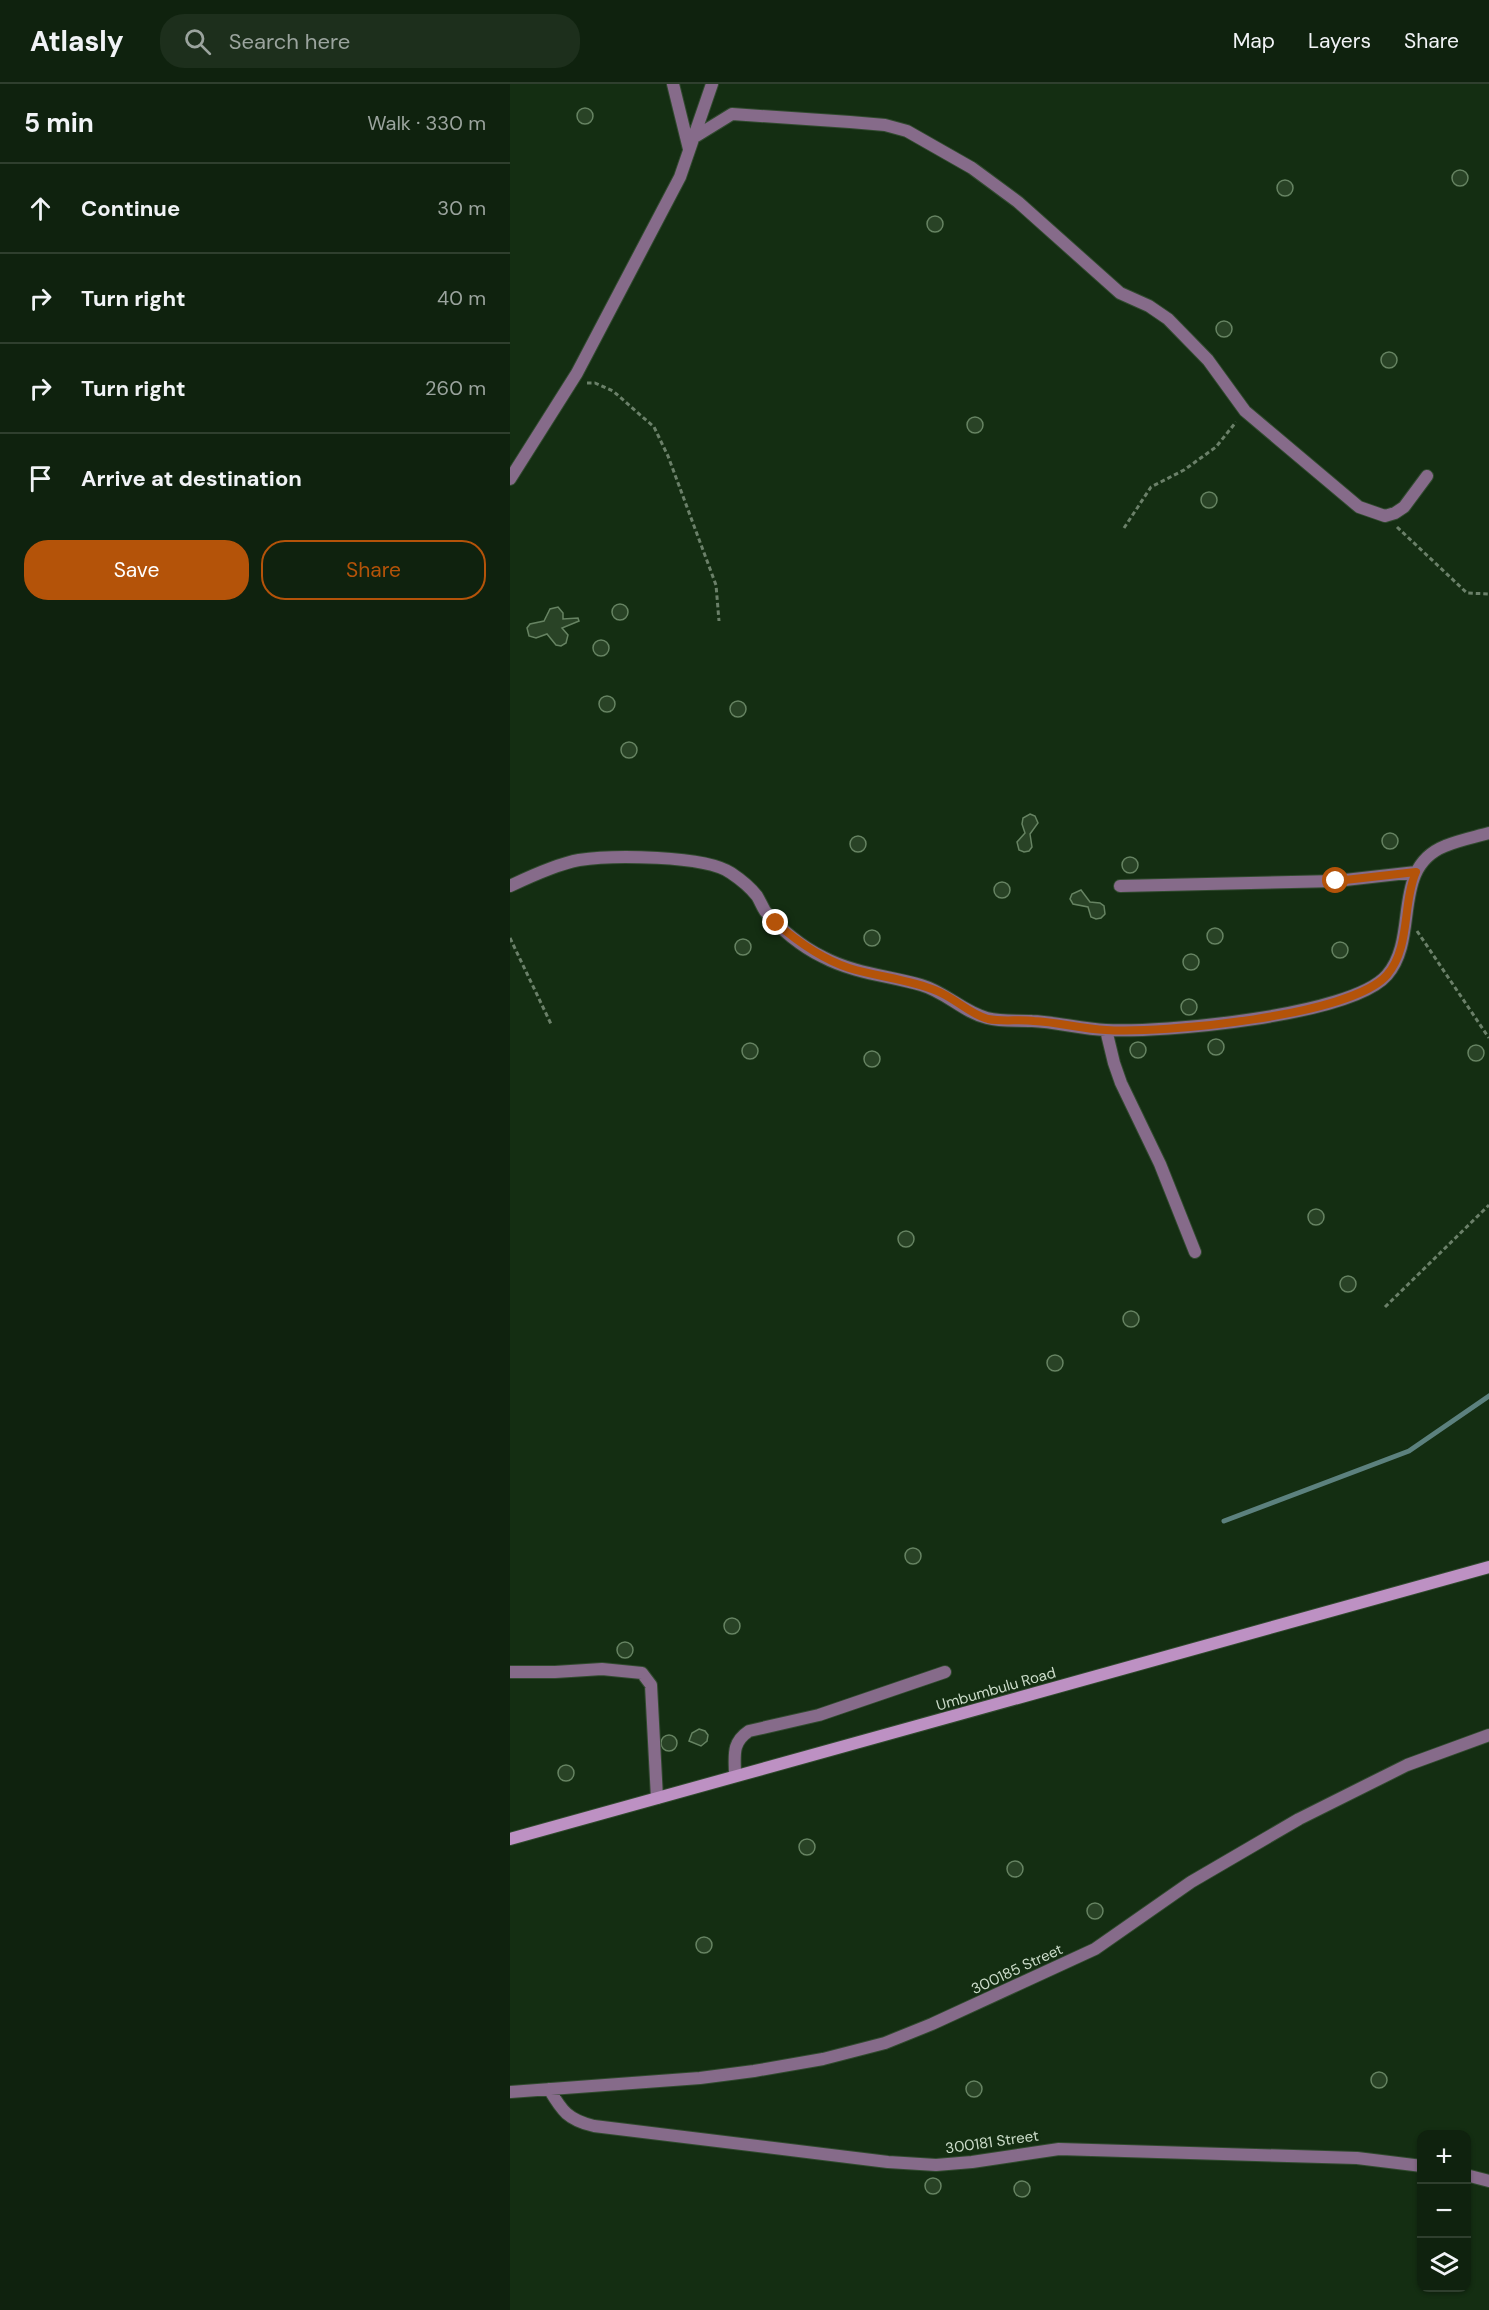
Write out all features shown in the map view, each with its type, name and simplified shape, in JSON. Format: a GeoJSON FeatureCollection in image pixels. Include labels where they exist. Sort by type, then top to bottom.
{"type":"FeatureCollection","features":[{"type":"Feature","properties":{"kind":"main road","name":"Umbumbulu Road"},"geometry":{"type":"LineString","coordinates":[[510,1839],[1489,1567]]}},
{"type":"Feature","properties":{"kind":"street"},"geometry":{"type":"LineString","coordinates":[[673,84],[691,144]]}},
{"type":"Feature","properties":{"kind":"street"},"geometry":{"type":"LineString","coordinates":[[510,479],[571,384],[615,305],[675,188],[712,84]]}},
{"type":"Feature","properties":{"kind":"street"},"geometry":{"type":"LineString","coordinates":[[691,144],[732,114],[885,125],[908,131],[972,168],[1018,202],[1120,293],[1149,306],[1168,319],[1208,360],[1245,411],[1359,507],[1385,516],[1395,513],[1404,507],[1427,476]]}},
{"type":"Feature","properties":{"kind":"street"},"geometry":{"type":"LineString","coordinates":[[510,886],[578,860],[633,858],[700,863],[729,871],[756,896],[776,923],[822,957],[849,968],[924,986],[940,992],[988,1019],[1033,1020],[1106,1030],[1194,1027],[1304,1010],[1346,999],[1368,990],[1386,976],[1400,950],[1411,883],[1428,856],[1444,846],[1489,833]]}},
{"type":"Feature","properties":{"kind":"street"},"geometry":{"type":"LineString","coordinates":[[1120,886],[1336,881],[1416,872]]}},
{"type":"Feature","properties":{"kind":"street"},"geometry":{"type":"LineString","coordinates":[[1106,1030],[1121,1083],[1164,1172],[1195,1252]]}},
{"type":"Feature","properties":{"kind":"street"},"geometry":{"type":"LineString","coordinates":[[510,1672],[602,1669],[642,1673],[651,1685],[657,1798]]}},
{"type":"Feature","properties":{"kind":"street"},"geometry":{"type":"LineString","coordinates":[[735,1776],[736,1745],[749,1731],[819,1715],[945,1672]]}},
{"type":"Feature","properties":{"kind":"street","name":"300185 Street"},"geometry":{"type":"LineString","coordinates":[[510,2092],[700,2078],[754,2071],[823,2060],[885,2043],[932,2024],[1095,1949],[1191,1882],[1299,1819],[1407,1765],[1489,1734]]}},
{"type":"Feature","properties":{"kind":"street","name":"300181 Street"},"geometry":{"type":"LineString","coordinates":[[549,2089],[561,2108],[576,2122],[594,2126],[888,2162],[936,2165],[1059,2149],[1357,2158],[1417,2165]]}},
{"type":"Feature","properties":{"kind":"street"},"geometry":{"type":"LineString","coordinates":[[1471,2176],[1489,2181]]}},
{"type":"Feature","properties":{"kind":"path"},"geometry":{"type":"LineString","coordinates":[[571,384],[596,383],[613,392],[654,428],[669,456],[716,585],[719,621]]}},
{"type":"Feature","properties":{"kind":"path"},"geometry":{"type":"LineString","coordinates":[[1124,528],[1151,487],[1184,470],[1216,447],[1245,411]]}},
{"type":"Feature","properties":{"kind":"path"},"geometry":{"type":"LineString","coordinates":[[1385,516],[1467,593],[1489,594]]}},
{"type":"Feature","properties":{"kind":"path"},"geometry":{"type":"LineString","coordinates":[[1406,915],[1489,1038]]}},
{"type":"Feature","properties":{"kind":"path"},"geometry":{"type":"LineString","coordinates":[[510,938],[551,1024]]}},
{"type":"Feature","properties":{"kind":"path"},"geometry":{"type":"LineString","coordinates":[[1385,1307],[1489,1205]]}},
{"type":"Feature","properties":{"kind":"building"},"geometry":{"type":"Polygon","coordinates":[[[582,108],[588,108],[593,116],[591,122],[582,124],[577,119],[577,113],[582,108]]]}},
{"type":"Feature","properties":{"kind":"building"},"geometry":{"type":"Polygon","coordinates":[[[1457,170],[1463,170],[1468,178],[1466,184],[1457,186],[1452,181],[1452,175],[1457,170]]]}},
{"type":"Feature","properties":{"kind":"building"},"geometry":{"type":"Polygon","coordinates":[[[1282,180],[1288,180],[1293,188],[1291,194],[1282,196],[1277,191],[1277,185],[1282,180]]]}},
{"type":"Feature","properties":{"kind":"building"},"geometry":{"type":"Polygon","coordinates":[[[932,216],[938,216],[943,224],[941,230],[932,232],[927,227],[927,221],[932,216]]]}},
{"type":"Feature","properties":{"kind":"building"},"geometry":{"type":"Polygon","coordinates":[[[1221,321],[1227,321],[1232,329],[1230,335],[1221,337],[1216,332],[1216,326],[1221,321]]]}},
{"type":"Feature","properties":{"kind":"building"},"geometry":{"type":"Polygon","coordinates":[[[1386,352],[1392,352],[1397,360],[1395,366],[1386,368],[1381,363],[1381,357],[1386,352]]]}},
{"type":"Feature","properties":{"kind":"building"},"geometry":{"type":"Polygon","coordinates":[[[972,417],[978,417],[983,425],[981,431],[972,433],[967,428],[967,422],[972,417]]]}},
{"type":"Feature","properties":{"kind":"building"},"geometry":{"type":"Polygon","coordinates":[[[1206,492],[1212,492],[1217,500],[1215,506],[1206,508],[1201,503],[1201,497],[1206,492]]]}},
{"type":"Feature","properties":{"kind":"building"},"geometry":{"type":"Polygon","coordinates":[[[617,604],[623,604],[628,612],[626,618],[617,620],[612,615],[612,609],[617,604]]]}},
{"type":"Feature","properties":{"kind":"building"},"geometry":{"type":"Polygon","coordinates":[[[558,607],[563,613],[563,619],[578,618],[579,621],[562,628],[568,635],[566,643],[561,646],[556,645],[547,634],[536,638],[529,636],[527,628],[530,624],[544,621],[550,609],[558,607]]]}},
{"type":"Feature","properties":{"kind":"building"},"geometry":{"type":"Polygon","coordinates":[[[598,640],[604,640],[609,648],[607,654],[598,656],[593,651],[593,645],[598,640]]]}},
{"type":"Feature","properties":{"kind":"building"},"geometry":{"type":"Polygon","coordinates":[[[604,696],[610,696],[615,704],[613,710],[604,712],[599,707],[599,701],[604,696]]]}},
{"type":"Feature","properties":{"kind":"building"},"geometry":{"type":"Polygon","coordinates":[[[735,701],[741,701],[746,709],[744,715],[735,717],[730,712],[730,706],[735,701]]]}},
{"type":"Feature","properties":{"kind":"building"},"geometry":{"type":"Polygon","coordinates":[[[626,742],[632,742],[637,750],[635,756],[626,758],[621,753],[621,747],[626,742]]]}},
{"type":"Feature","properties":{"kind":"building"},"geometry":{"type":"Polygon","coordinates":[[[1030,814],[1035,816],[1038,823],[1030,834],[1032,847],[1029,851],[1024,852],[1019,850],[1017,842],[1025,833],[1023,818],[1030,814]]]}},
{"type":"Feature","properties":{"kind":"building"},"geometry":{"type":"Polygon","coordinates":[[[1387,833],[1393,833],[1398,841],[1396,847],[1387,849],[1382,844],[1382,838],[1387,833]]]}},
{"type":"Feature","properties":{"kind":"building"},"geometry":{"type":"Polygon","coordinates":[[[855,836],[861,836],[866,844],[864,850],[855,852],[850,847],[850,841],[855,836]]]}},
{"type":"Feature","properties":{"kind":"building"},"geometry":{"type":"Polygon","coordinates":[[[1127,857],[1133,857],[1138,865],[1136,871],[1127,873],[1122,868],[1122,862],[1127,857]]]}},
{"type":"Feature","properties":{"kind":"building"},"geometry":{"type":"Polygon","coordinates":[[[999,882],[1005,882],[1010,890],[1008,896],[999,898],[994,893],[994,887],[999,882]]]}},
{"type":"Feature","properties":{"kind":"building"},"geometry":{"type":"Polygon","coordinates":[[[1081,890],[1090,902],[1104,906],[1105,914],[1101,918],[1091,917],[1088,907],[1073,904],[1070,899],[1072,894],[1081,890]]]}},
{"type":"Feature","properties":{"kind":"building"},"geometry":{"type":"Polygon","coordinates":[[[1212,928],[1218,928],[1223,936],[1221,942],[1212,944],[1207,939],[1207,933],[1212,928]]]}},
{"type":"Feature","properties":{"kind":"building"},"geometry":{"type":"Polygon","coordinates":[[[869,930],[875,930],[880,938],[878,944],[869,946],[864,941],[864,935],[869,930]]]}},
{"type":"Feature","properties":{"kind":"building"},"geometry":{"type":"Polygon","coordinates":[[[740,939],[746,939],[751,947],[749,953],[740,955],[735,950],[735,944],[740,939]]]}},
{"type":"Feature","properties":{"kind":"building"},"geometry":{"type":"Polygon","coordinates":[[[1337,942],[1343,942],[1348,950],[1346,956],[1337,958],[1332,953],[1332,947],[1337,942]]]}},
{"type":"Feature","properties":{"kind":"building"},"geometry":{"type":"Polygon","coordinates":[[[1188,954],[1194,954],[1199,962],[1197,968],[1188,970],[1183,965],[1183,959],[1188,954]]]}},
{"type":"Feature","properties":{"kind":"building"},"geometry":{"type":"Polygon","coordinates":[[[1186,999],[1192,999],[1197,1007],[1195,1013],[1186,1015],[1181,1010],[1181,1004],[1186,999]]]}},
{"type":"Feature","properties":{"kind":"building"},"geometry":{"type":"Polygon","coordinates":[[[1213,1039],[1219,1039],[1224,1047],[1222,1053],[1213,1055],[1208,1050],[1208,1044],[1213,1039]]]}},
{"type":"Feature","properties":{"kind":"building"},"geometry":{"type":"Polygon","coordinates":[[[1135,1042],[1141,1042],[1146,1050],[1144,1056],[1135,1058],[1130,1053],[1130,1047],[1135,1042]]]}},
{"type":"Feature","properties":{"kind":"building"},"geometry":{"type":"Polygon","coordinates":[[[747,1043],[753,1043],[758,1051],[756,1057],[747,1059],[742,1054],[742,1048],[747,1043]]]}},
{"type":"Feature","properties":{"kind":"building"},"geometry":{"type":"Polygon","coordinates":[[[1473,1045],[1479,1045],[1484,1053],[1482,1059],[1473,1061],[1468,1056],[1468,1050],[1473,1045]]]}},
{"type":"Feature","properties":{"kind":"building"},"geometry":{"type":"Polygon","coordinates":[[[869,1051],[875,1051],[880,1059],[878,1065],[869,1067],[864,1062],[864,1056],[869,1051]]]}},
{"type":"Feature","properties":{"kind":"building"},"geometry":{"type":"Polygon","coordinates":[[[1313,1209],[1319,1209],[1324,1217],[1322,1223],[1313,1225],[1308,1220],[1308,1214],[1313,1209]]]}},
{"type":"Feature","properties":{"kind":"building"},"geometry":{"type":"Polygon","coordinates":[[[903,1231],[909,1231],[914,1239],[912,1245],[903,1247],[898,1242],[898,1236],[903,1231]]]}},
{"type":"Feature","properties":{"kind":"building"},"geometry":{"type":"Polygon","coordinates":[[[1345,1276],[1351,1276],[1356,1284],[1354,1290],[1345,1292],[1340,1287],[1340,1281],[1345,1276]]]}},
{"type":"Feature","properties":{"kind":"building"},"geometry":{"type":"Polygon","coordinates":[[[1128,1311],[1134,1311],[1139,1319],[1137,1325],[1128,1327],[1123,1322],[1123,1316],[1128,1311]]]}},
{"type":"Feature","properties":{"kind":"building"},"geometry":{"type":"Polygon","coordinates":[[[1052,1355],[1058,1355],[1063,1363],[1061,1369],[1052,1371],[1047,1366],[1047,1360],[1052,1355]]]}},
{"type":"Feature","properties":{"kind":"building"},"geometry":{"type":"Polygon","coordinates":[[[910,1548],[916,1548],[921,1556],[919,1562],[910,1564],[905,1559],[905,1553],[910,1548]]]}},
{"type":"Feature","properties":{"kind":"building"},"geometry":{"type":"Polygon","coordinates":[[[729,1618],[735,1618],[740,1626],[738,1632],[729,1634],[724,1629],[724,1623],[729,1618]]]}},
{"type":"Feature","properties":{"kind":"building"},"geometry":{"type":"Polygon","coordinates":[[[622,1642],[628,1642],[633,1650],[631,1656],[622,1658],[617,1653],[617,1647],[622,1642]]]}},
{"type":"Feature","properties":{"kind":"building"},"geometry":{"type":"Polygon","coordinates":[[[699,1729],[708,1735],[707,1741],[701,1746],[689,1741],[692,1733],[699,1729]]]}},
{"type":"Feature","properties":{"kind":"building"},"geometry":{"type":"Polygon","coordinates":[[[669,1735],[675,1737],[677,1743],[675,1749],[669,1751],[663,1749],[661,1743],[663,1737],[669,1735]]]}},
{"type":"Feature","properties":{"kind":"building"},"geometry":{"type":"Polygon","coordinates":[[[563,1765],[569,1765],[574,1773],[572,1779],[563,1781],[558,1776],[558,1770],[563,1765]]]}},
{"type":"Feature","properties":{"kind":"building"},"geometry":{"type":"Polygon","coordinates":[[[804,1839],[810,1839],[815,1847],[813,1853],[804,1855],[799,1850],[799,1844],[804,1839]]]}},
{"type":"Feature","properties":{"kind":"building"},"geometry":{"type":"Polygon","coordinates":[[[1012,1861],[1018,1861],[1023,1869],[1021,1875],[1012,1877],[1007,1872],[1007,1866],[1012,1861]]]}},
{"type":"Feature","properties":{"kind":"building"},"geometry":{"type":"Polygon","coordinates":[[[1092,1903],[1098,1903],[1103,1911],[1101,1917],[1092,1919],[1087,1914],[1087,1908],[1092,1903]]]}},
{"type":"Feature","properties":{"kind":"building"},"geometry":{"type":"Polygon","coordinates":[[[701,1937],[707,1937],[712,1945],[710,1951],[701,1953],[696,1948],[696,1942],[701,1937]]]}},
{"type":"Feature","properties":{"kind":"building"},"geometry":{"type":"Polygon","coordinates":[[[1376,2072],[1382,2072],[1387,2080],[1385,2086],[1376,2088],[1371,2083],[1371,2077],[1376,2072]]]}},
{"type":"Feature","properties":{"kind":"building"},"geometry":{"type":"Polygon","coordinates":[[[971,2081],[977,2081],[982,2089],[980,2095],[971,2097],[966,2092],[966,2086],[971,2081]]]}},
{"type":"Feature","properties":{"kind":"building"},"geometry":{"type":"Polygon","coordinates":[[[930,2178],[936,2178],[941,2186],[939,2192],[930,2194],[925,2189],[925,2183],[930,2178]]]}},
{"type":"Feature","properties":{"kind":"building"},"geometry":{"type":"Polygon","coordinates":[[[1019,2181],[1025,2181],[1030,2189],[1028,2195],[1019,2197],[1014,2192],[1014,2186],[1019,2181]]]}},
{"type":"Feature","properties":{"kind":"waterway"},"geometry":{"type":"LineString","coordinates":[[1224,1521],[1409,1451],[1489,1396]]}},
{"type":"Feature","properties":{"kind":"route"},"geometry":{"type":"LineString","coordinates":[[776,923],[822,957],[849,968],[924,986],[940,992],[975,1014],[988,1019],[1033,1020],[1106,1030],[1194,1027],[1304,1010],[1346,999],[1368,990],[1386,976],[1394,965],[1400,950],[1408,896],[1416,872],[1336,881]]}}]}
